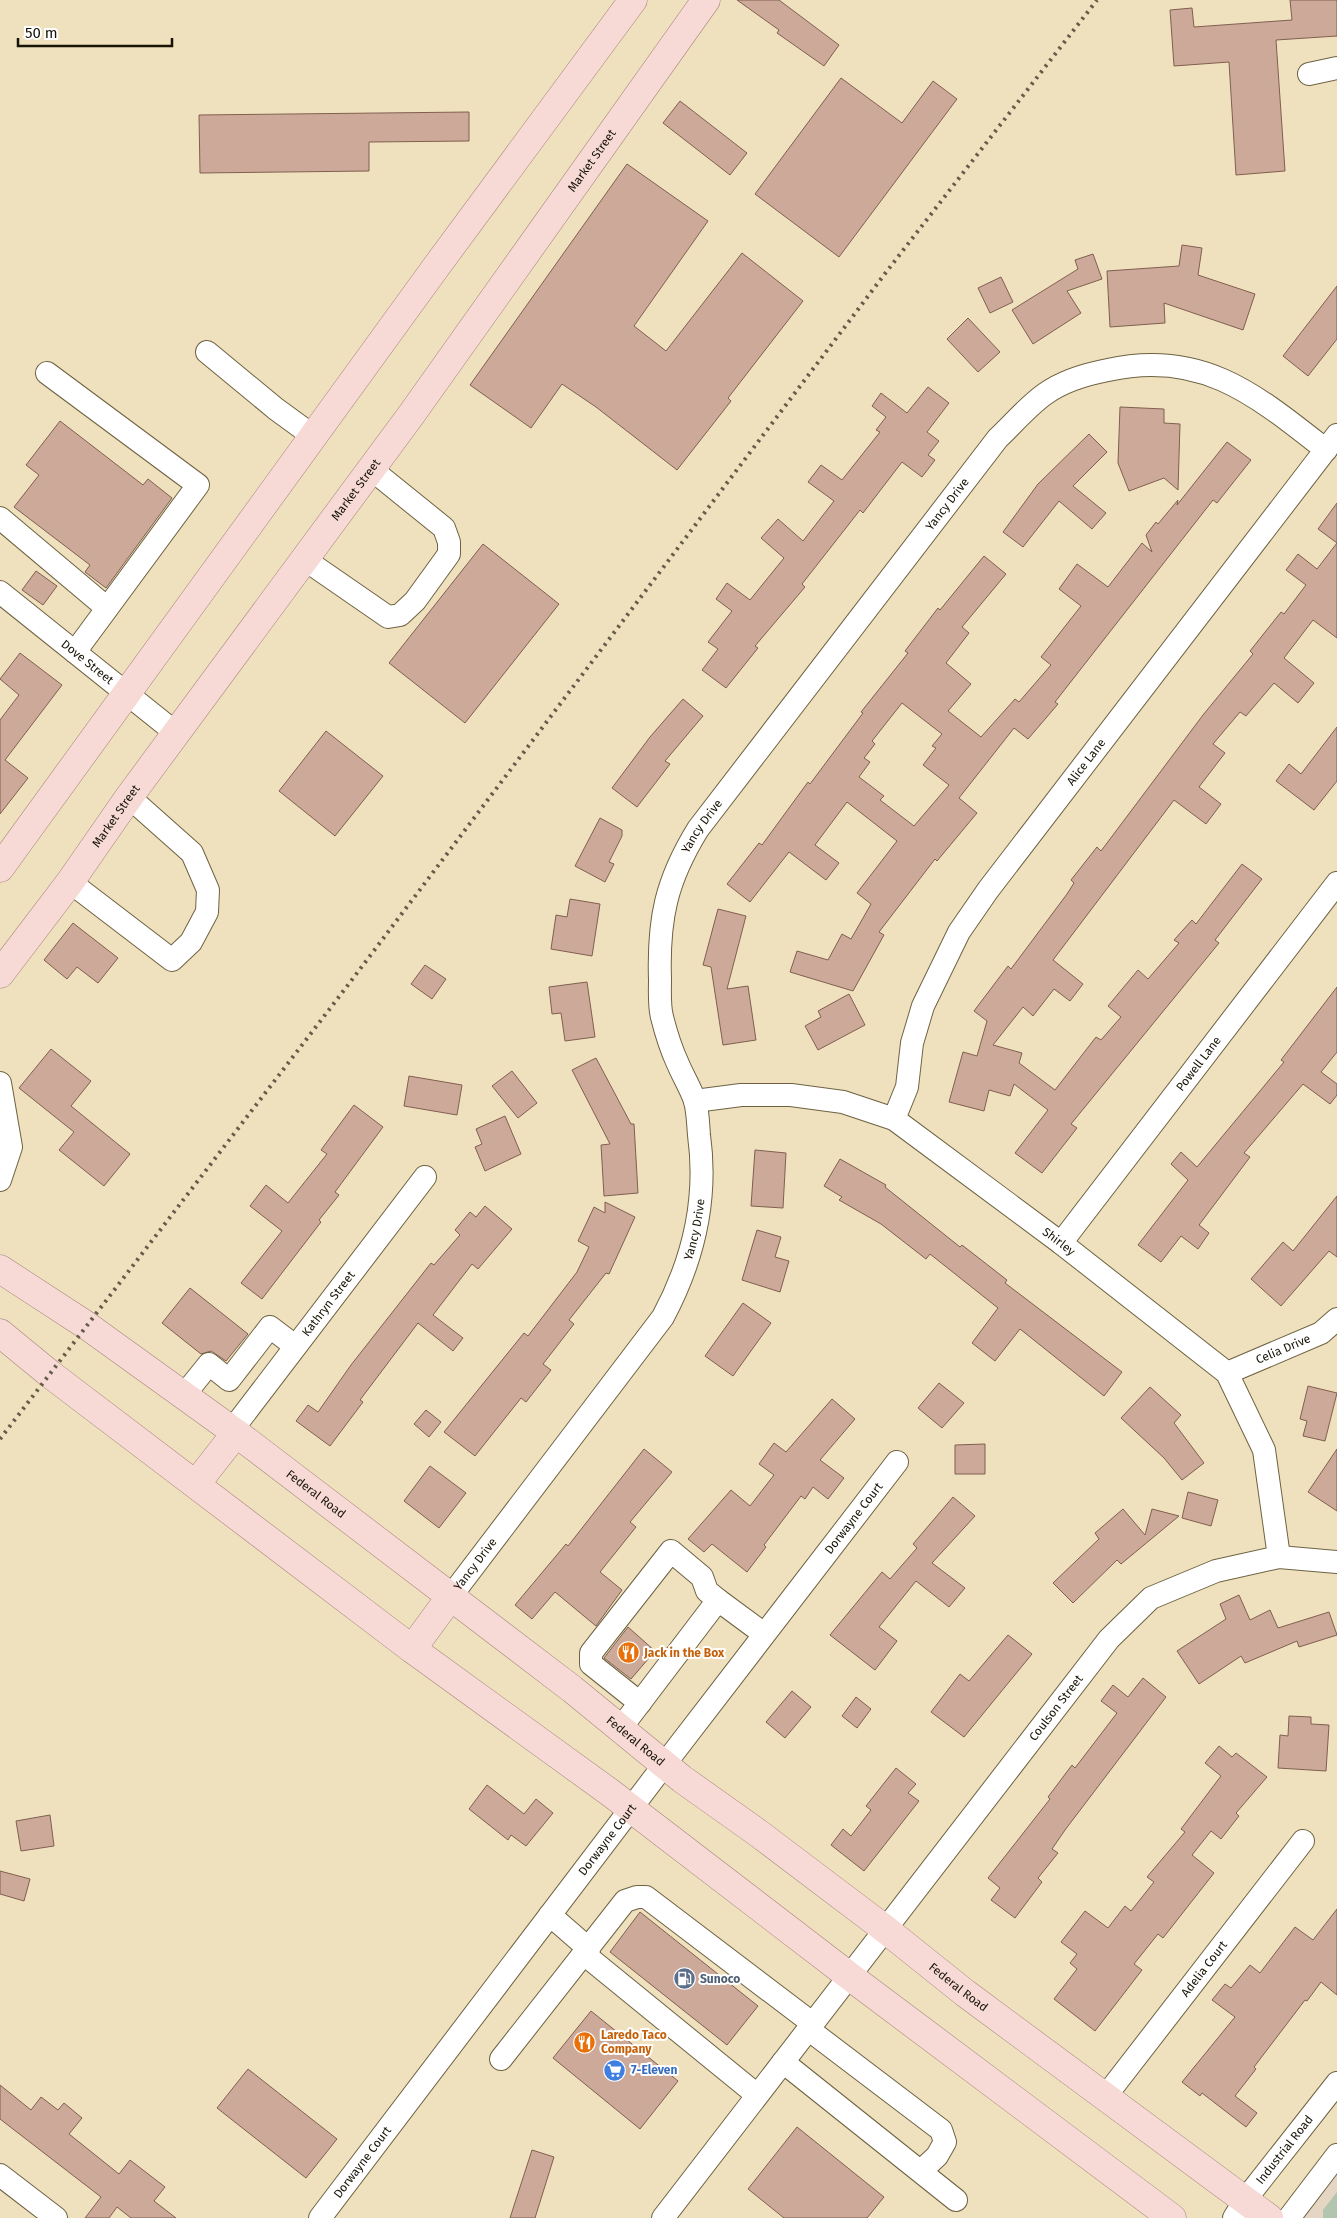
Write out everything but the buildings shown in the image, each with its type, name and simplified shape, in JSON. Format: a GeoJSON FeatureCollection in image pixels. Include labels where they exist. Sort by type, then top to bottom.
{"type":"FeatureCollection","features":[{"type":"Feature","properties":{"kind":"main road"},"geometry":{"type":"LineString","coordinates":[[0,868],[313,436],[633,0]]}},
{"type":"Feature","properties":{"kind":"main road","name":"Market Street"},"geometry":{"type":"LineString","coordinates":[[0,974],[70,882],[129,797],[371,469],[706,0]]}},
{"type":"Feature","properties":{"kind":"main road","name":"Federal Road"},"geometry":{"type":"LineString","coordinates":[[0,1269],[86,1325],[234,1431],[572,1689],[664,1765],[758,1833],[885,1929],[965,1993],[1105,2097],[1239,2209],[1269,2218]]}},
{"type":"Feature","properties":{"kind":"main road"},"geometry":{"type":"LineString","coordinates":[[0,1333],[50,1374],[412,1649],[630,1808],[848,1975],[1172,2218]]}},
{"type":"Feature","properties":{"kind":"main road"},"geometry":{"type":"LineString","coordinates":[[196,1484],[234,1431]]}},
{"type":"Feature","properties":{"kind":"main road"},"geometry":{"type":"LineString","coordinates":[[412,1649],[451,1596]]}},
{"type":"Feature","properties":{"kind":"street"},"geometry":{"type":"LineString","coordinates":[[1309,74],[1337,68]]}},
{"type":"Feature","properties":{"kind":"street"},"geometry":{"type":"LineString","coordinates":[[207,352],[276,409],[313,436]]}},
{"type":"Feature","properties":{"kind":"street","name":"Yancy Drive"},"geometry":{"type":"LineString","coordinates":[[451,1596],[663,1317],[676,1293],[694,1243],[703,1190],[703,1164],[695,1101],[675,1059],[661,1015],[659,949],[662,915],[670,885],[682,856],[698,829],[998,438],[1045,393],[1084,375],[1123,366],[1147,364],[1200,370],[1228,381],[1331,442]]}},
{"type":"Feature","properties":{"kind":"street"},"geometry":{"type":"LineString","coordinates":[[47,373],[198,485],[75,652]]}},
{"type":"Feature","properties":{"kind":"street","name":"Alice Lane"},"geometry":{"type":"LineString","coordinates":[[894,1118],[907,1086],[912,1043],[923,1006],[959,932],[988,890],[1331,442]]}},
{"type":"Feature","properties":{"kind":"street"},"geometry":{"type":"LineString","coordinates":[[304,559],[388,617],[400,615],[415,601],[450,554],[449,542],[444,528],[371,469]]}},
{"type":"Feature","properties":{"kind":"street"},"geometry":{"type":"LineString","coordinates":[[0,518],[107,608]]}},
{"type":"Feature","properties":{"kind":"street","name":"Dove Street"},"geometry":{"type":"LineString","coordinates":[[0,592],[176,733]]}},
{"type":"Feature","properties":{"kind":"street"},"geometry":{"type":"LineString","coordinates":[[70,882],[172,960],[191,942],[207,912],[208,890],[192,854],[129,797]]}},
{"type":"Feature","properties":{"kind":"street","name":"Powell Lane"},"geometry":{"type":"LineString","coordinates":[[1061,1243],[1337,883]]}},
{"type":"Feature","properties":{"kind":"street"},"geometry":{"type":"LineString","coordinates":[[0,1180],[11,1147],[4,1127],[1,1095]]}},
{"type":"Feature","properties":{"kind":"street","name":"Shirley"},"geometry":{"type":"LineString","coordinates":[[695,1101],[741,1095],[791,1095],[843,1102],[894,1118],[1061,1243],[1226,1373],[1264,1450],[1279,1557]]}},
{"type":"Feature","properties":{"kind":"street","name":"Kathryn Street"},"geometry":{"type":"LineString","coordinates":[[234,1431],[296,1346],[425,1177]]}},
{"type":"Feature","properties":{"kind":"street","name":"Celia Drive"},"geometry":{"type":"LineString","coordinates":[[1226,1373],[1321,1333],[1337,1319]]}},
{"type":"Feature","properties":{"kind":"street"},"geometry":{"type":"LineString","coordinates":[[184,1395],[209,1364],[229,1380],[270,1327],[296,1346]]}},
{"type":"Feature","properties":{"kind":"street","name":"Dorwayne Court"},"geometry":{"type":"LineString","coordinates":[[320,2218],[630,1808],[897,1462]]}},
{"type":"Feature","properties":{"kind":"street"},"geometry":{"type":"LineString","coordinates":[[572,1689],[591,1664],[591,1653],[667,1556],[702,1577],[706,1591],[764,1634]]}},
{"type":"Feature","properties":{"kind":"street","name":"Coulson Street"},"geometry":{"type":"LineString","coordinates":[[663,2218],[848,1975],[1109,1639],[1151,1598],[1216,1571],[1279,1557],[1337,1562]]}},
{"type":"Feature","properties":{"kind":"street"},"geometry":{"type":"LineString","coordinates":[[620,1729],[718,1600]]}},
{"type":"Feature","properties":{"kind":"street"},"geometry":{"type":"LineString","coordinates":[[591,1664],[640,1703]]}},
{"type":"Feature","properties":{"kind":"street","name":"Adelia Court"},"geometry":{"type":"LineString","coordinates":[[1105,2097],[1303,1841]]}},
{"type":"Feature","properties":{"kind":"street"},"geometry":{"type":"LineString","coordinates":[[501,2059],[625,1901],[636,1897],[646,1897],[941,2130],[945,2142],[937,2156],[921,2170]]}},
{"type":"Feature","properties":{"kind":"street"},"geometry":{"type":"LineString","coordinates":[[550,1915],[587,1951],[757,2096]]}},
{"type":"Feature","properties":{"kind":"street"},"geometry":{"type":"LineString","coordinates":[[783,2062],[921,2170],[956,2200]]}},
{"type":"Feature","properties":{"kind":"street","name":"Industrial Road"},"geometry":{"type":"LineString","coordinates":[[1239,2209],[1337,2083]]}},
{"type":"Feature","properties":{"kind":"street"},"geometry":{"type":"LineString","coordinates":[[1289,2218],[1337,2155]]}},
{"type":"Feature","properties":{"kind":"street"},"geometry":{"type":"LineString","coordinates":[[2,2180],[56,2218]]}},
{"type":"Feature","properties":{"kind":"shaded area"},"geometry":{"type":"Polygon","coordinates":[[[1337,2174],[1337,2218],[1303,2218],[1337,2174]]]}},
{"type":"Feature","properties":{"kind":"green space"},"geometry":{"type":"Polygon","coordinates":[[[1337,2192],[1337,2218],[1323,2218],[1323,2210],[1337,2192]]]}},
{"type":"Feature","properties":{"kind":"railway"},"geometry":{"type":"LineString","coordinates":[[0,1439],[348,985],[887,271],[1097,0]]}},
{"type":"Feature","properties":{"kind":"place","name":"Jack in the Box"},"geometry":{"type":"Point","coordinates":[628,1653]}},
{"type":"Feature","properties":{"kind":"place","name":"Sunoco"},"geometry":{"type":"Point","coordinates":[684,1979]}},
{"type":"Feature","properties":{"kind":"place","name":"Laredo Taco Company"},"geometry":{"type":"Point","coordinates":[585,2042]}},
{"type":"Feature","properties":{"kind":"place","name":"7-Eleven"},"geometry":{"type":"Point","coordinates":[615,2070]}}]}
